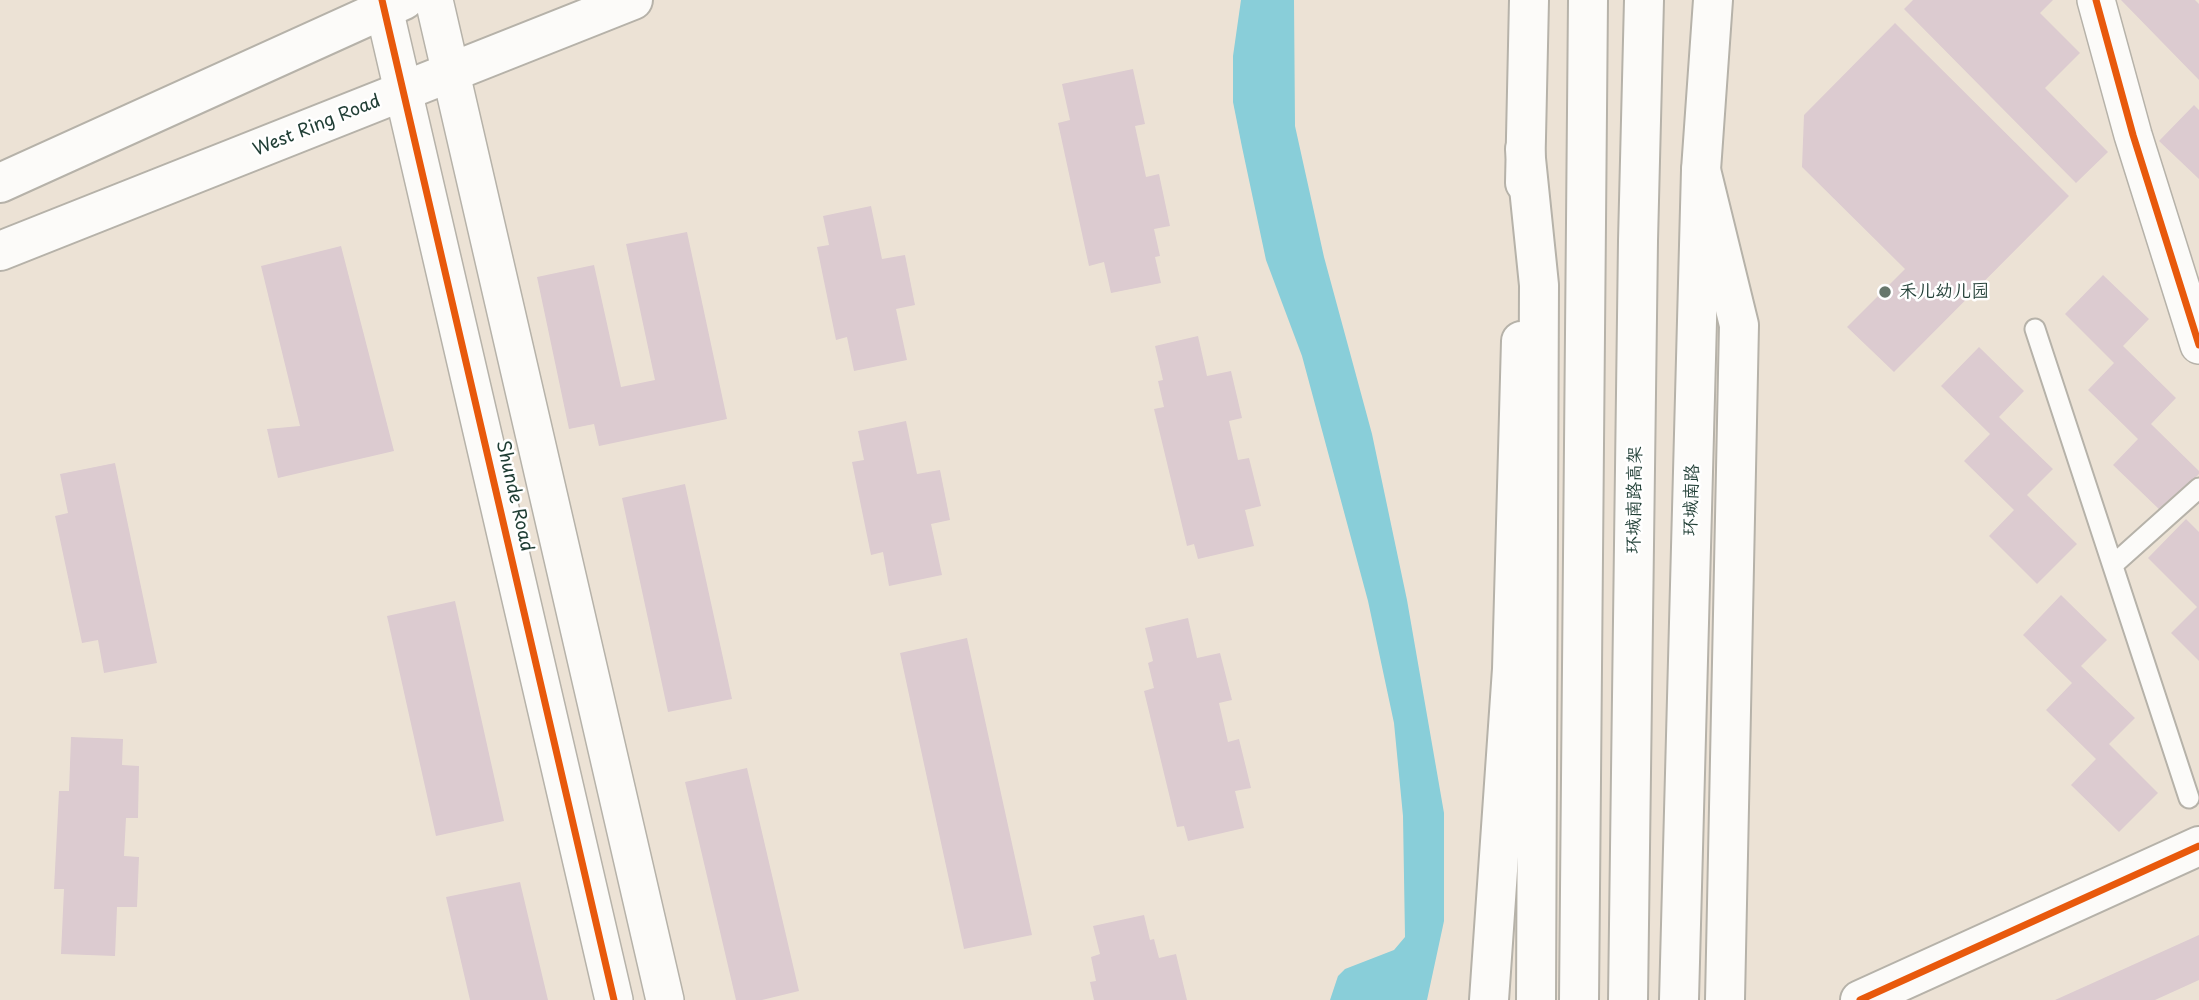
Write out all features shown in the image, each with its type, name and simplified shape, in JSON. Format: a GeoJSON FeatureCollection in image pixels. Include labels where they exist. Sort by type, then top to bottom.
{"type":"FeatureCollection","features":[{"type":"Feature","properties":{"kind":"main road","name":"West Ring Road"},"geometry":{"type":"LineString","coordinates":[[0,251],[633,0]]}},
{"type":"Feature","properties":{"kind":"main road"},"geometry":{"type":"LineString","coordinates":[[1489,1000],[1512,669],[1529,0]]}},
{"type":"Feature","properties":{"kind":"main road"},"geometry":{"type":"LineString","coordinates":[[1579,1000],[1588,0]]}},
{"type":"Feature","properties":{"kind":"main road","name":"环城南路高架"},"geometry":{"type":"LineString","coordinates":[[1628,1000],[1638,241],[1644,0]]}},
{"type":"Feature","properties":{"kind":"main road","name":"环城南路"},"geometry":{"type":"LineString","coordinates":[[1679,1000],[1701,170],[1713,0]]}},
{"type":"Feature","properties":{"kind":"main road"},"geometry":{"type":"LineString","coordinates":[[0,183],[390,3]]}},
{"type":"Feature","properties":{"kind":"main road"},"geometry":{"type":"LineString","coordinates":[[1525,149],[1539,285],[1536,1000]]}},
{"type":"Feature","properties":{"kind":"main road"},"geometry":{"type":"LineString","coordinates":[[1701,170],[1739,324],[1725,1000]]}},
{"type":"Feature","properties":{"kind":"main road"},"geometry":{"type":"LineString","coordinates":[[1860,1000],[2199,846]]}},
{"type":"Feature","properties":{"kind":"street","name":"Shunde Road"},"geometry":{"type":"LineString","coordinates":[[434,0],[664,1000]]}},
{"type":"Feature","properties":{"kind":"street"},"geometry":{"type":"LineString","coordinates":[[2096,0],[2133,135],[2199,345]]}},
{"type":"Feature","properties":{"kind":"street","name":"Shunde Road"},"geometry":{"type":"LineString","coordinates":[[390,3],[405,91],[614,1000]]}},
{"type":"Feature","properties":{"kind":"lane"},"geometry":{"type":"LineString","coordinates":[[2035,329],[2189,797]]}},
{"type":"Feature","properties":{"kind":"lane"},"geometry":{"type":"LineString","coordinates":[[2113,565],[2199,488]]}},
{"type":"Feature","properties":{"kind":"water"},"geometry":{"type":"Polygon","coordinates":[[[1241,0],[1294,0],[1295,126],[1324,257],[1372,434],[1407,600],[1444,813],[1444,921],[1427,1000],[1330,1000],[1338,976],[1345,969],[1394,950],[1405,937],[1403,816],[1394,723],[1368,601],[1302,356],[1266,260],[1233,102],[1233,56],[1241,0]]]}},
{"type":"Feature","properties":{"kind":"building"},"geometry":{"type":"Polygon","coordinates":[[[1913,0],[2053,0],[2040,13],[2080,53],[2045,88],[2108,152],[2076,183],[1904,9],[1913,0]]]}},
{"type":"Feature","properties":{"kind":"building"},"geometry":{"type":"Polygon","coordinates":[[[2121,0],[2195,0],[2199,4],[2199,80],[2121,0]]]}},
{"type":"Feature","properties":{"kind":"building"},"geometry":{"type":"Polygon","coordinates":[[[1895,23],[2069,196],[1894,372],[1847,327],[1905,269],[1802,167],[1804,115],[1895,23]]]}},
{"type":"Feature","properties":{"kind":"building"},"geometry":{"type":"Polygon","coordinates":[[[1133,69],[1145,124],[1135,126],[1146,177],[1159,174],[1170,226],[1154,229],[1160,256],[1155,257],[1161,283],[1111,293],[1104,262],[1089,266],[1058,123],[1070,120],[1062,84],[1133,69]]]}},
{"type":"Feature","properties":{"kind":"building"},"geometry":{"type":"Polygon","coordinates":[[[2194,105],[2199,110],[2199,179],[2159,141],[2194,105]]]}},
{"type":"Feature","properties":{"kind":"building"},"geometry":{"type":"Polygon","coordinates":[[[871,206],[882,259],[905,255],[915,305],[896,309],[907,360],[854,371],[847,337],[836,340],[817,247],[829,245],[823,216],[871,206]]]}},
{"type":"Feature","properties":{"kind":"building"},"geometry":{"type":"Polygon","coordinates":[[[687,232],[727,419],[599,446],[594,424],[569,429],[537,277],[594,265],[621,387],[655,380],[626,244],[687,232]]]}},
{"type":"Feature","properties":{"kind":"building"},"geometry":{"type":"Polygon","coordinates":[[[341,246],[394,451],[278,478],[267,429],[300,426],[261,266],[341,246]]]}},
{"type":"Feature","properties":{"kind":"building"},"geometry":{"type":"Polygon","coordinates":[[[2103,275],[2149,319],[2123,346],[2176,398],[2151,424],[2199,471],[2162,512],[2113,465],[2138,439],[2088,390],[2114,363],[2065,314],[2103,275]]]}},
{"type":"Feature","properties":{"kind":"building"},"geometry":{"type":"Polygon","coordinates":[[[1198,336],[1207,376],[1231,371],[1242,418],[1229,421],[1238,460],[1249,458],[1261,506],[1245,510],[1254,546],[1198,559],[1194,544],[1187,546],[1154,409],[1164,407],[1158,381],[1163,380],[1155,346],[1198,336]]]}},
{"type":"Feature","properties":{"kind":"building"},"geometry":{"type":"Polygon","coordinates":[[[1979,347],[2024,391],[1999,417],[2053,469],[2027,495],[2077,544],[2037,584],[1989,536],[2014,510],[1964,461],[1990,434],[1941,386],[1979,347]]]}},
{"type":"Feature","properties":{"kind":"building"},"geometry":{"type":"Polygon","coordinates":[[[906,421],[917,474],[940,470],[950,520],[931,524],[942,575],[889,586],[883,552],[871,555],[852,462],[864,460],[858,431],[906,421]]]}},
{"type":"Feature","properties":{"kind":"building"},"geometry":{"type":"Polygon","coordinates":[[[115,463],[157,663],[104,673],[98,640],[82,643],[55,516],[68,513],[60,474],[115,463]]]}},
{"type":"Feature","properties":{"kind":"building"},"geometry":{"type":"Polygon","coordinates":[[[685,484],[732,699],[668,712],[622,498],[685,484]]]}},
{"type":"Feature","properties":{"kind":"building"},"geometry":{"type":"Polygon","coordinates":[[[2186,519],[2199,532],[2199,661],[2171,633],[2197,607],[2148,558],[2186,519]]]}},
{"type":"Feature","properties":{"kind":"building"},"geometry":{"type":"Polygon","coordinates":[[[2061,595],[2107,640],[2081,666],[2135,718],[2109,744],[2158,793],[2119,832],[2071,785],[2096,759],[2046,710],[2072,683],[2023,635],[2061,595]]]}},
{"type":"Feature","properties":{"kind":"building"},"geometry":{"type":"Polygon","coordinates":[[[455,601],[504,821],[436,836],[387,616],[455,601]]]}},
{"type":"Feature","properties":{"kind":"building"},"geometry":{"type":"Polygon","coordinates":[[[1188,618],[1197,658],[1220,653],[1232,700],[1219,703],[1228,742],[1239,739],[1251,788],[1235,791],[1244,828],[1188,841],[1184,826],[1177,827],[1144,691],[1154,688],[1148,663],[1153,661],[1145,628],[1188,618]]]}},
{"type":"Feature","properties":{"kind":"building"},"geometry":{"type":"Polygon","coordinates":[[[967,638],[1032,935],[964,949],[900,653],[967,638]]]}},
{"type":"Feature","properties":{"kind":"building"},"geometry":{"type":"Polygon","coordinates":[[[71,737],[123,739],[122,765],[139,766],[138,818],[126,818],[124,856],[139,857],[137,907],[117,907],[115,956],[61,954],[64,889],[54,889],[59,791],[69,791],[71,737]]]}},
{"type":"Feature","properties":{"kind":"building"},"geometry":{"type":"Polygon","coordinates":[[[747,768],[799,991],[762,1000],[736,1000],[685,782],[747,768]]]}},
{"type":"Feature","properties":{"kind":"building"},"geometry":{"type":"Polygon","coordinates":[[[520,882],[548,1000],[470,1000],[446,897],[520,882]]]}},
{"type":"Feature","properties":{"kind":"building"},"geometry":{"type":"Polygon","coordinates":[[[1144,915],[1150,940],[1154,939],[1159,958],[1176,954],[1187,1000],[1094,1000],[1090,982],[1096,981],[1091,957],[1100,954],[1093,926],[1144,915]]]}},
{"type":"Feature","properties":{"kind":"building"},"geometry":{"type":"Polygon","coordinates":[[[2199,935],[2199,980],[2155,1000],[2055,1000],[2199,935]]]}},
{"type":"Feature","properties":{"kind":"cycle path"},"geometry":{"type":"LineString","coordinates":[[382,0],[614,1000]]}},
{"type":"Feature","properties":{"kind":"cycle path"},"geometry":{"type":"LineString","coordinates":[[2096,0],[2133,135],[2199,345]]}},
{"type":"Feature","properties":{"kind":"cycle path"},"geometry":{"type":"LineString","coordinates":[[1860,1000],[2199,846]]}},
{"type":"Feature","properties":{"kind":"place","name":"禾儿幼儿园"},"geometry":{"type":"Point","coordinates":[1885,292]}}]}
